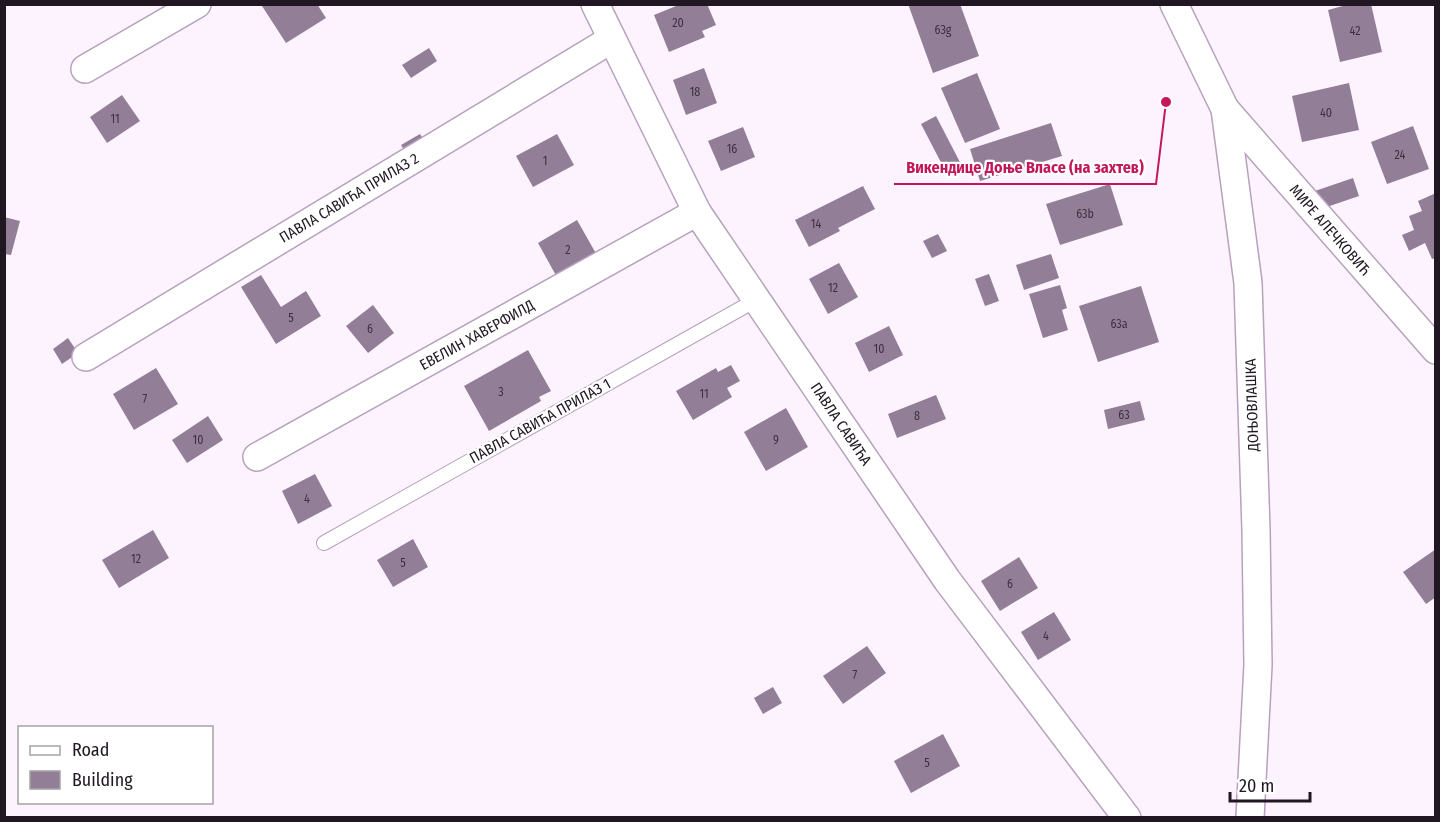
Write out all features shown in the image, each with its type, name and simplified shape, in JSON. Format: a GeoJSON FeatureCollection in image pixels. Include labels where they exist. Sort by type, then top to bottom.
{"type":"FeatureCollection","features":[{"type":"Feature","properties":{"kind":"street"},"geometry":{"type":"LineString","coordinates":[[85,69],[197,4]]}},
{"type":"Feature","properties":{"kind":"street","name":"ПАВЛА САВИЋА"},"geometry":{"type":"LineString","coordinates":[[595,4],[697,212],[947,580],[1127,818]]}},
{"type":"Feature","properties":{"kind":"street","name":"ДОЊОВЛАШКА"},"geometry":{"type":"LineString","coordinates":[[1174,4],[1225,109],[1248,295],[1258,665],[1250,818]]}},
{"type":"Feature","properties":{"kind":"street","name":"ПАВЛА САВИЋА ПРИЛАЗ 2"},"geometry":{"type":"LineString","coordinates":[[86,357],[612,39]]}},
{"type":"Feature","properties":{"kind":"street","name":"МИРЕ АЛЕЧКОВИЋ"},"geometry":{"type":"LineString","coordinates":[[1225,109],[1436,350]]}},
{"type":"Feature","properties":{"kind":"street","name":"ЕВЕЛИН ХАВЕРФИЛД"},"geometry":{"type":"LineString","coordinates":[[257,457],[697,212]]}},
{"type":"Feature","properties":{"kind":"lane","name":"ПАВЛА САВИЋА ПРИЛАЗ 1"},"geometry":{"type":"LineString","coordinates":[[324,543],[756,300]]}},
{"type":"Feature","properties":{"kind":"building"},"geometry":{"type":"Polygon","coordinates":[[[265,4],[317,4],[326,18],[286,43],[262,6],[265,4]]]}},
{"type":"Feature","properties":{"kind":"building"},"geometry":{"type":"Polygon","coordinates":[[[681,4],[707,4],[716,25],[702,31],[705,37],[669,52],[654,15],[681,4]]]}},
{"type":"Feature","properties":{"kind":"building"},"geometry":{"type":"Polygon","coordinates":[[[908,4],[960,4],[979,56],[933,73],[908,4]]]}},
{"type":"Feature","properties":{"kind":"building"},"geometry":{"type":"Polygon","coordinates":[[[1350,4],[1371,4],[1382,52],[1340,62],[1328,10],[1350,4]]]}},
{"type":"Feature","properties":{"kind":"building"},"geometry":{"type":"Polygon","coordinates":[[[429,48],[437,61],[411,78],[402,65],[429,48]]]}},
{"type":"Feature","properties":{"kind":"building"},"geometry":{"type":"Polygon","coordinates":[[[704,68],[717,103],[686,115],[673,80],[704,68]]]}},
{"type":"Feature","properties":{"kind":"building"},"geometry":{"type":"Polygon","coordinates":[[[977,73],[1000,129],[965,143],[941,88],[977,73]]]}},
{"type":"Feature","properties":{"kind":"building"},"geometry":{"type":"Polygon","coordinates":[[[1349,83],[1359,130],[1302,142],[1292,96],[1349,83]]]}},
{"type":"Feature","properties":{"kind":"building"},"geometry":{"type":"Polygon","coordinates":[[[122,95],[140,121],[107,143],[90,117],[122,95]]]}},
{"type":"Feature","properties":{"kind":"building"},"geometry":{"type":"Polygon","coordinates":[[[936,116],[963,168],[948,176],[921,124],[936,116]]]}},
{"type":"Feature","properties":{"kind":"building"},"geometry":{"type":"Polygon","coordinates":[[[1051,123],[1062,156],[980,181],[970,149],[1051,123]]]}},
{"type":"Feature","properties":{"kind":"building"},"geometry":{"type":"Polygon","coordinates":[[[1413,126],[1429,169],[1387,184],[1371,142],[1413,126]]]}},
{"type":"Feature","properties":{"kind":"building"},"geometry":{"type":"Polygon","coordinates":[[[743,127],[755,157],[721,171],[708,141],[743,127]]]}},
{"type":"Feature","properties":{"kind":"building"},"geometry":{"type":"Polygon","coordinates":[[[420,134],[428,147],[409,158],[401,145],[420,134]]]}},
{"type":"Feature","properties":{"kind":"building"},"geometry":{"type":"Polygon","coordinates":[[[557,134],[574,165],[533,187],[516,156],[557,134]]]}},
{"type":"Feature","properties":{"kind":"building"},"geometry":{"type":"Polygon","coordinates":[[[1353,178],[1359,196],[1318,210],[1312,192],[1353,178]]]}},
{"type":"Feature","properties":{"kind":"building"},"geometry":{"type":"Polygon","coordinates":[[[1110,184],[1123,225],[1060,245],[1046,204],[1110,184]]]}},
{"type":"Feature","properties":{"kind":"building"},"geometry":{"type":"Polygon","coordinates":[[[863,186],[875,209],[838,228],[840,231],[809,247],[795,220],[863,186]]]}},
{"type":"Feature","properties":{"kind":"building"},"geometry":{"type":"Polygon","coordinates":[[[1436,193],[1436,258],[1432,259],[1425,243],[1409,251],[1402,235],[1414,230],[1409,216],[1422,211],[1418,201],[1436,193]]]}},
{"type":"Feature","properties":{"kind":"building"},"geometry":{"type":"Polygon","coordinates":[[[4,217],[20,221],[11,255],[4,254],[4,217]]]}},
{"type":"Feature","properties":{"kind":"building"},"geometry":{"type":"Polygon","coordinates":[[[577,220],[598,257],[558,279],[538,243],[577,220]]]}},
{"type":"Feature","properties":{"kind":"building"},"geometry":{"type":"Polygon","coordinates":[[[938,234],[947,251],[932,258],[923,241],[938,234]]]}},
{"type":"Feature","properties":{"kind":"building"},"geometry":{"type":"Polygon","coordinates":[[[1051,254],[1059,278],[1024,290],[1016,265],[1051,254]]]}},
{"type":"Feature","properties":{"kind":"building"},"geometry":{"type":"Polygon","coordinates":[[[839,263],[858,297],[828,314],[809,279],[839,263]]]}},
{"type":"Feature","properties":{"kind":"building"},"geometry":{"type":"Polygon","coordinates":[[[989,274],[999,301],[985,306],[975,279],[989,274]]]}},
{"type":"Feature","properties":{"kind":"building"},"geometry":{"type":"Polygon","coordinates":[[[261,275],[281,307],[306,291],[321,316],[276,344],[241,287],[261,275]]]}},
{"type":"Feature","properties":{"kind":"building"},"geometry":{"type":"Polygon","coordinates":[[[1060,285],[1067,308],[1062,310],[1068,330],[1043,338],[1029,294],[1060,285]]]}},
{"type":"Feature","properties":{"kind":"building"},"geometry":{"type":"Polygon","coordinates":[[[1141,286],[1159,342],[1098,362],[1079,306],[1141,286]]]}},
{"type":"Feature","properties":{"kind":"building"},"geometry":{"type":"Polygon","coordinates":[[[373,305],[394,333],[368,353],[346,326],[373,305]]]}},
{"type":"Feature","properties":{"kind":"building"},"geometry":{"type":"Polygon","coordinates":[[[889,326],[903,355],[869,372],[855,343],[889,326]]]}},
{"type":"Feature","properties":{"kind":"building"},"geometry":{"type":"Polygon","coordinates":[[[68,338],[78,353],[62,364],[53,349],[68,338]]]}},
{"type":"Feature","properties":{"kind":"building"},"geometry":{"type":"Polygon","coordinates":[[[528,350],[551,391],[539,397],[541,401],[489,431],[464,386],[528,350]]]}},
{"type":"Feature","properties":{"kind":"building"},"geometry":{"type":"Polygon","coordinates":[[[731,365],[740,381],[727,388],[732,397],[693,420],[676,391],[716,368],[718,372],[731,365]]]}},
{"type":"Feature","properties":{"kind":"building"},"geometry":{"type":"Polygon","coordinates":[[[156,368],[178,404],[134,430],[113,394],[156,368]]]}},
{"type":"Feature","properties":{"kind":"building"},"geometry":{"type":"Polygon","coordinates":[[[936,395],[946,419],[897,438],[888,414],[936,395]]]}},
{"type":"Feature","properties":{"kind":"building"},"geometry":{"type":"Polygon","coordinates":[[[1140,401],[1145,420],[1108,429],[1104,410],[1140,401]]]}},
{"type":"Feature","properties":{"kind":"building"},"geometry":{"type":"Polygon","coordinates":[[[786,408],[808,447],[766,471],[744,432],[786,408]]]}},
{"type":"Feature","properties":{"kind":"building"},"geometry":{"type":"Polygon","coordinates":[[[208,416],[223,440],[187,463],[172,440],[208,416]]]}},
{"type":"Feature","properties":{"kind":"building"},"geometry":{"type":"Polygon","coordinates":[[[315,474],[332,506],[298,524],[282,491],[315,474]]]}},
{"type":"Feature","properties":{"kind":"building"},"geometry":{"type":"Polygon","coordinates":[[[153,530],[169,558],[119,588],[102,560],[153,530]]]}},
{"type":"Feature","properties":{"kind":"building"},"geometry":{"type":"Polygon","coordinates":[[[413,539],[428,567],[393,587],[377,560],[413,539]]]}},
{"type":"Feature","properties":{"kind":"building"},"geometry":{"type":"Polygon","coordinates":[[[1436,549],[1436,597],[1426,604],[1403,572],[1436,549]]]}},
{"type":"Feature","properties":{"kind":"building"},"geometry":{"type":"Polygon","coordinates":[[[1019,557],[1038,588],[1000,611],[981,581],[1019,557]]]}},
{"type":"Feature","properties":{"kind":"building"},"geometry":{"type":"Polygon","coordinates":[[[1054,612],[1071,640],[1038,660],[1021,632],[1054,612]]]}},
{"type":"Feature","properties":{"kind":"building"},"geometry":{"type":"Polygon","coordinates":[[[867,646],[886,673],[843,704],[823,676],[867,646]]]}},
{"type":"Feature","properties":{"kind":"building"},"geometry":{"type":"Polygon","coordinates":[[[773,687],[782,703],[763,714],[754,698],[773,687]]]}},
{"type":"Feature","properties":{"kind":"building"},"geometry":{"type":"Polygon","coordinates":[[[943,734],[960,766],[911,793],[894,761],[943,734]]]}},
{"type":"Feature","properties":{"kind":"place","name":"Викендице Доње Власе (на захтев)"},"geometry":{"type":"Point","coordinates":[1166,102]}}]}
